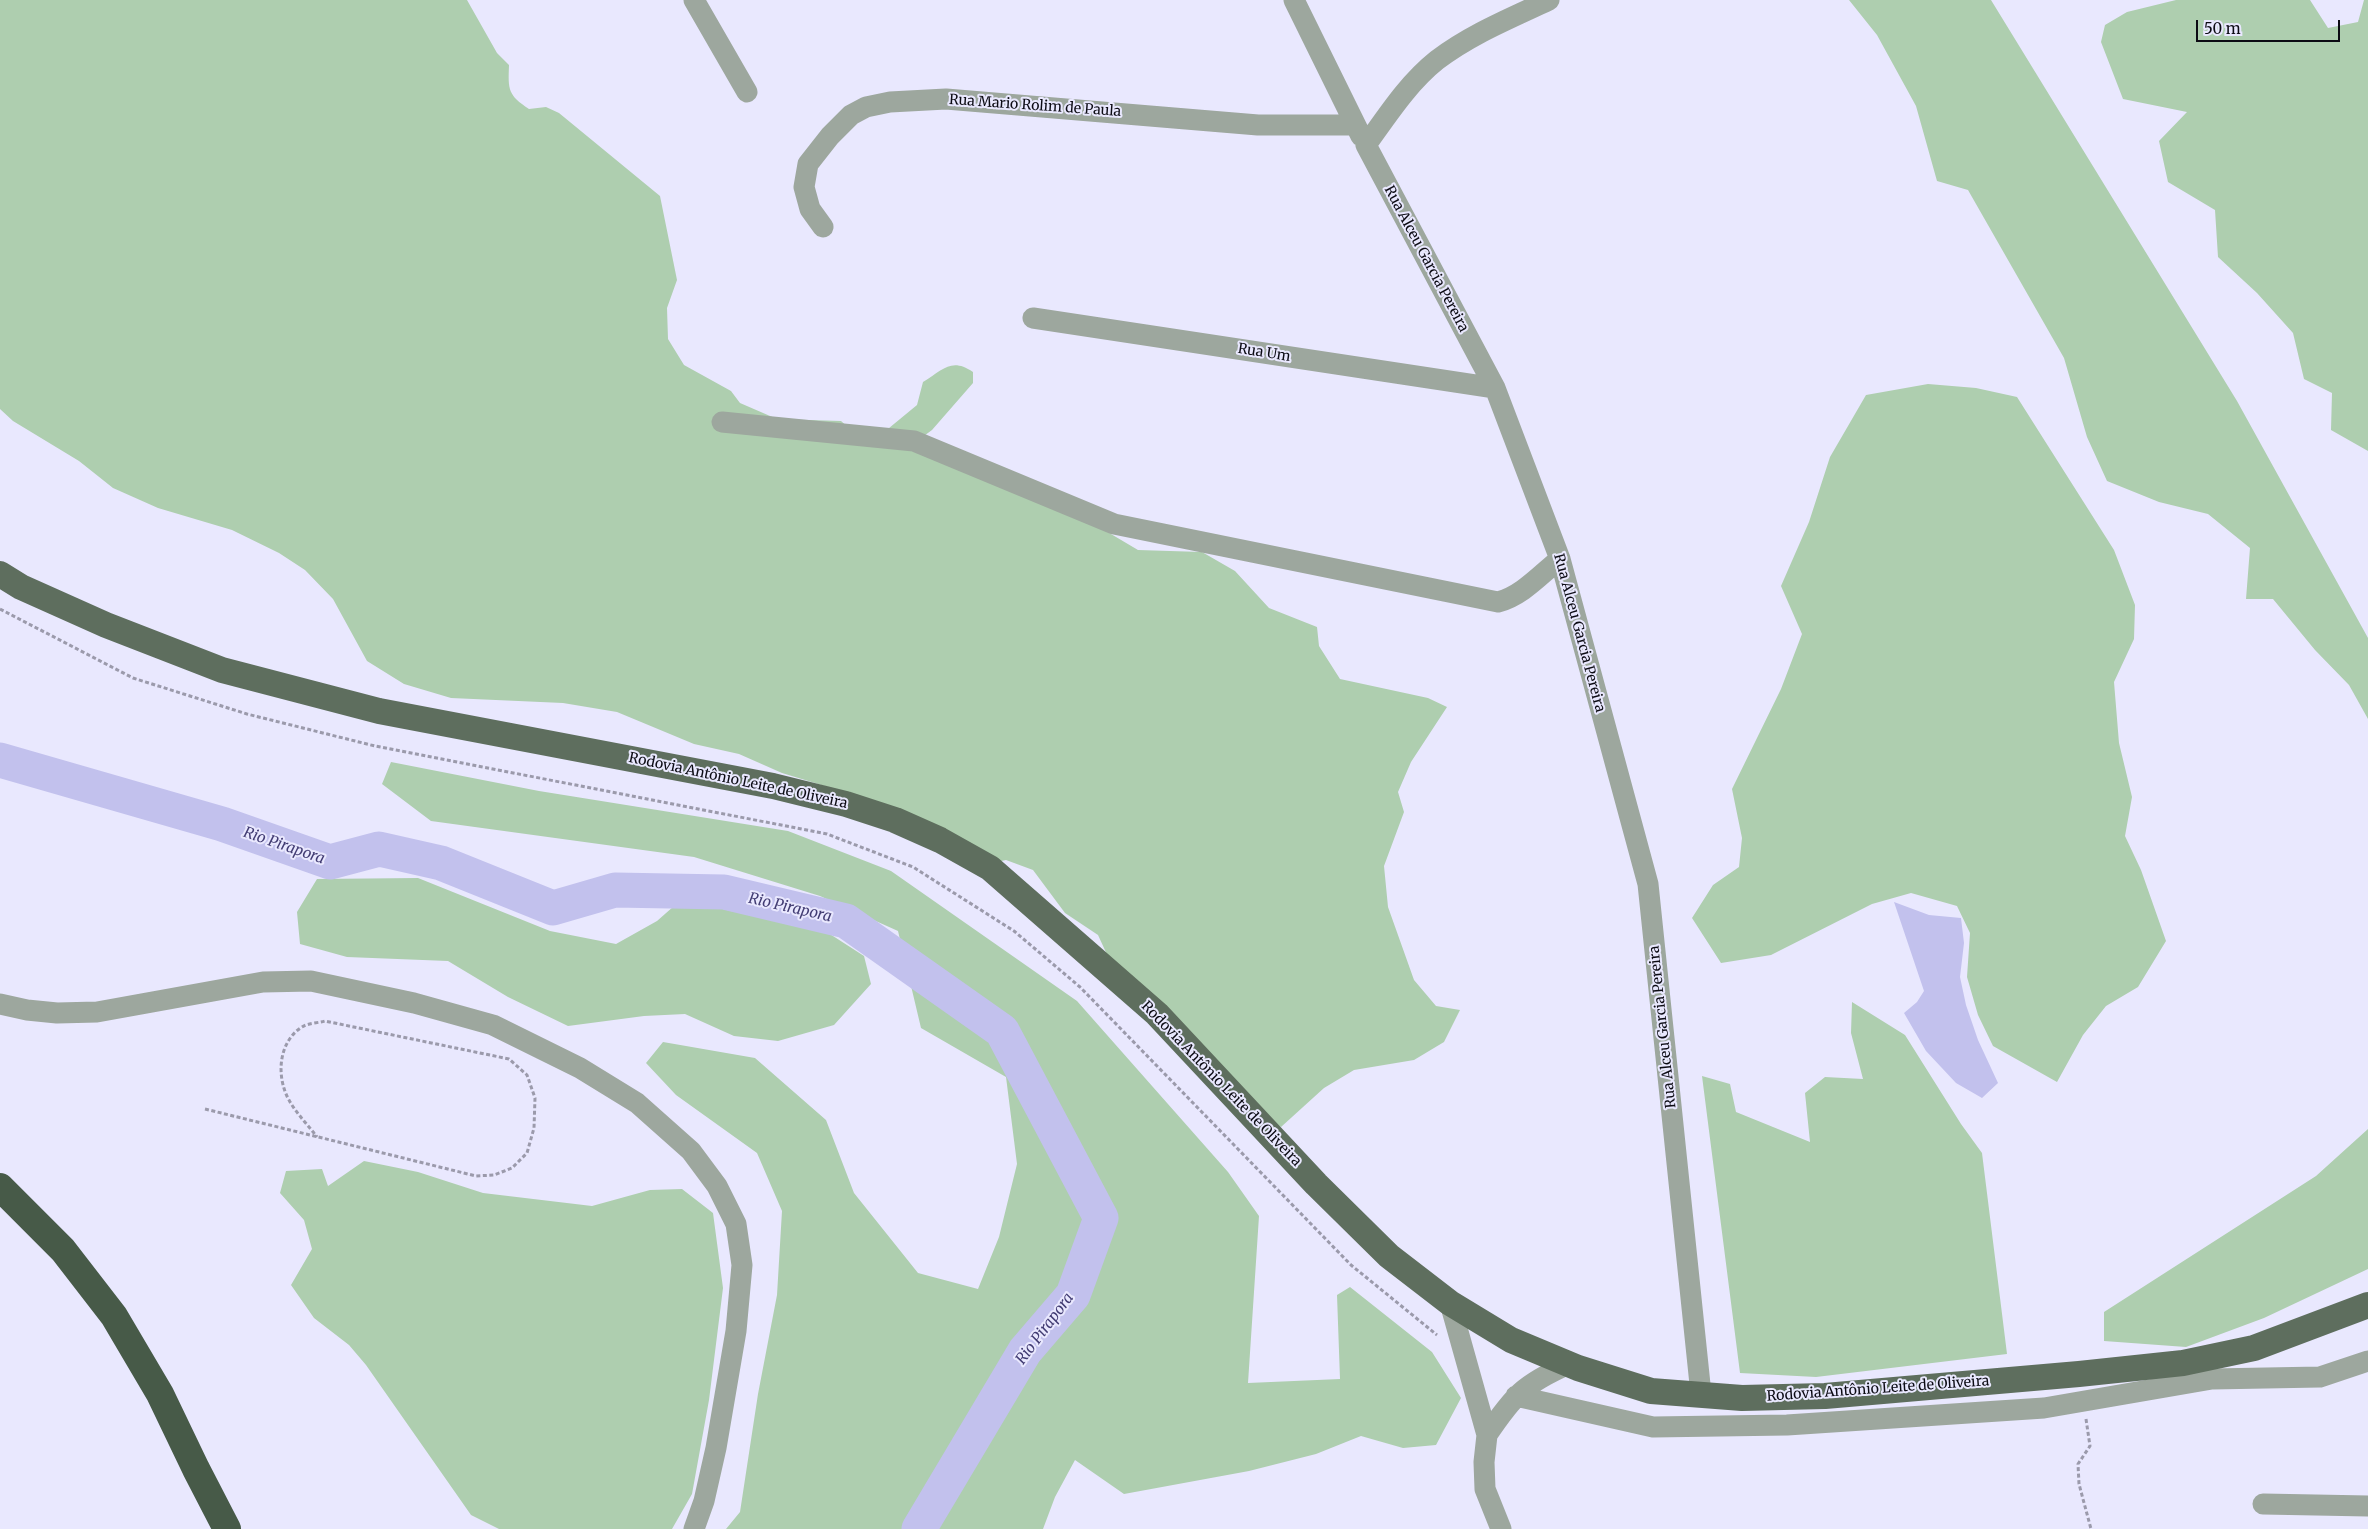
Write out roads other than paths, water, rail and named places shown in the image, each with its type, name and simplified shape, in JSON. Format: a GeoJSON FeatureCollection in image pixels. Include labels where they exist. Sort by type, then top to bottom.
{"type":"FeatureCollection","features":[{"type":"Feature","properties":{"kind":"highway"},"geometry":{"type":"LineString","coordinates":[[0,1187],[63,1250],[114,1316],[160,1394],[196,1469],[228,1529]]}},
{"type":"Feature","properties":{"kind":"main road","name":"Rodovia Antônio Leite de Oliveira"},"geometry":{"type":"LineString","coordinates":[[0,574],[21,587],[89,617],[222,670],[379,711],[773,786],[878,814],[940,840],[990,868],[1157,1014],[1316,1184],[1389,1256],[1450,1303],[1511,1340],[1569,1364],[1652,1391],[1742,1398],[1825,1396],[2183,1363],[2254,1348],[2368,1305]]}},
{"type":"Feature","properties":{"kind":"street"},"geometry":{"type":"LineString","coordinates":[[694,0],[747,92]]}},
{"type":"Feature","properties":{"kind":"street","name":"Rua Alceu Garcia Pereira"},"geometry":{"type":"LineString","coordinates":[[1294,0],[1355,124],[1495,388],[1560,558],[1648,884],[1701,1394]]}},
{"type":"Feature","properties":{"kind":"street"},"geometry":{"type":"LineString","coordinates":[[1366,145],[1405,93],[1437,60],[1483,30],[1550,0]]}},
{"type":"Feature","properties":{"kind":"street","name":"Rua Mario Rolim de Paula"},"geometry":{"type":"LineString","coordinates":[[823,227],[810,209],[804,187],[808,164],[830,136],[851,115],[866,107],[890,102],[946,99],[1258,125],[1355,124]]}},
{"type":"Feature","properties":{"kind":"street","name":"Rua Um"},"geometry":{"type":"LineString","coordinates":[[1033,318],[1495,388]]}},
{"type":"Feature","properties":{"kind":"street"},"geometry":{"type":"LineString","coordinates":[[722,422],[914,441],[1121,526],[1498,602],[1508,600],[1518,594],[1560,558]]}},
{"type":"Feature","properties":{"kind":"street"},"geometry":{"type":"LineString","coordinates":[[0,1004],[27,1010],[57,1013],[97,1012],[263,982],[311,980],[414,1003],[493,1026],[580,1068],[637,1103],[691,1151],[717,1186],[736,1224],[742,1265],[736,1331],[716,1448],[704,1501],[694,1529]]}},
{"type":"Feature","properties":{"kind":"street"},"geometry":{"type":"LineString","coordinates":[[1450,1303],[1487,1435],[1484,1462],[1485,1489],[1501,1529]]}},
{"type":"Feature","properties":{"kind":"street"},"geometry":{"type":"LineString","coordinates":[[1516,1396],[1654,1427],[1787,1426],[2044,1408],[2212,1379],[2320,1377],[2368,1361]]}},
{"type":"Feature","properties":{"kind":"street"},"geometry":{"type":"LineString","coordinates":[[1487,1435],[1506,1406],[1523,1388],[1569,1364]]}},
{"type":"Feature","properties":{"kind":"street"},"geometry":{"type":"LineString","coordinates":[[2262,1504],[2368,1506]]}},
{"type":"Feature","properties":{"kind":"water"},"geometry":{"type":"Polygon","coordinates":[[[1894,902],[1929,915],[1961,918],[1964,943],[1960,977],[1966,1005],[1978,1040],[1998,1083],[1982,1098],[1956,1083],[1926,1051],[1904,1013],[1917,1002],[1924,991],[1894,902]]]}},
{"type":"Feature","properties":{"kind":"waterway","name":"Rio Pirapora"},"geometry":{"type":"LineString","coordinates":[[0,760],[222,824],[330,862],[379,849],[441,863],[553,908],[615,890],[724,892],[846,921],[1002,1031],[1101,1218],[1073,1295],[1025,1351],[919,1529]]}}]}
